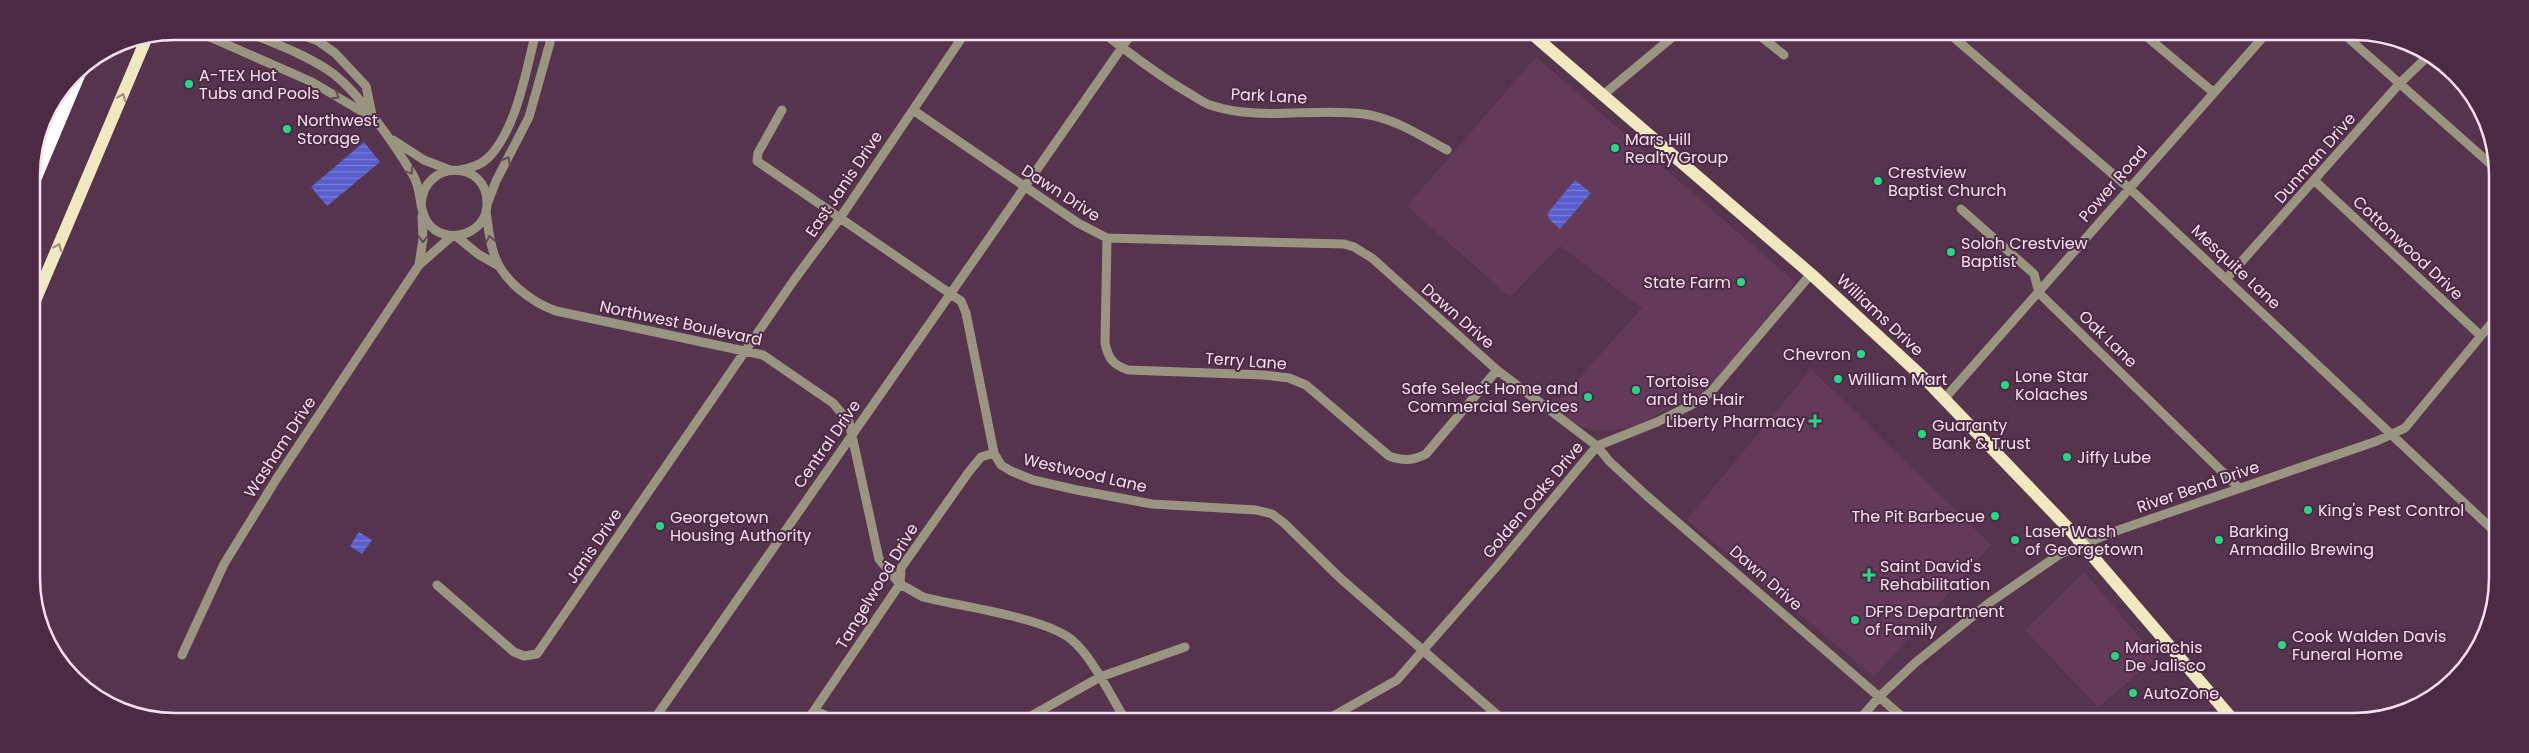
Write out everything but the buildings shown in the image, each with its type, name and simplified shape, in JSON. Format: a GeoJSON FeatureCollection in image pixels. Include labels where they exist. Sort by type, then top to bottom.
{"type":"FeatureCollection","features":[{"type":"Feature","properties":{"kind":"highway"},"geometry":{"type":"LineString","coordinates":[[41,163],[73,87]]}},
{"type":"Feature","properties":{"kind":"main road","name":"Williams Drive"},"geometry":{"type":"LineString","coordinates":[[1539,40],[1811,274],[1945,398],[2082,544],[2227,713]]}},
{"type":"Feature","properties":{"kind":"main road"},"geometry":{"type":"LineString","coordinates":[[40,289],[145,44]]}},
{"type":"Feature","properties":{"kind":"street"},"geometry":{"type":"LineString","coordinates":[[216,40],[312,82],[373,118]]}},
{"type":"Feature","properties":{"kind":"street"},"geometry":{"type":"LineString","coordinates":[[266,40],[309,59],[329,71],[391,139],[414,176],[422,209],[433,229],[454,236],[476,228],[487,208],[496,181],[522,134],[539,84],[551,40]]}},
{"type":"Feature","properties":{"kind":"street"},"geometry":{"type":"LineString","coordinates":[[315,40],[336,53],[366,86],[373,118]]}},
{"type":"Feature","properties":{"kind":"street"},"geometry":{"type":"LineString","coordinates":[[391,139],[424,160],[450,170],[460,170],[480,164],[496,147],[515,109],[534,40]]}},
{"type":"Feature","properties":{"kind":"street","name":"East Janis Drive"},"geometry":{"type":"LineString","coordinates":[[745,350],[840,218],[959,40]]}},
{"type":"Feature","properties":{"kind":"street","name":"Park Lane"},"geometry":{"type":"LineString","coordinates":[[1112,40],[1175,85],[1208,104],[1230,110],[1271,114],[1348,112],[1366,114],[1395,123],[1447,150]]}},
{"type":"Feature","properties":{"kind":"street","name":"Central Drive"},"geometry":{"type":"LineString","coordinates":[[658,713],[1127,40]]}},
{"type":"Feature","properties":{"kind":"street"},"geometry":{"type":"LineString","coordinates":[[1603,95],[1668,40]]}},
{"type":"Feature","properties":{"kind":"street"},"geometry":{"type":"LineString","coordinates":[[1765,40],[1784,55]]}},
{"type":"Feature","properties":{"kind":"street","name":"Mesquite Lane"},"geometry":{"type":"LineString","coordinates":[[1956,40],[2129,188],[2227,278],[2489,526]]}},
{"type":"Feature","properties":{"kind":"street"},"geometry":{"type":"LineString","coordinates":[[2151,40],[2213,92]]}},
{"type":"Feature","properties":{"kind":"street","name":"Power Road"},"geometry":{"type":"LineString","coordinates":[[1945,398],[2260,40]]}},
{"type":"Feature","properties":{"kind":"street"},"geometry":{"type":"LineString","coordinates":[[2351,40],[2488,162]]}},
{"type":"Feature","properties":{"kind":"street","name":"Dunman Drive"},"geometry":{"type":"LineString","coordinates":[[2227,278],[2400,83],[2424,60]]}},
{"type":"Feature","properties":{"kind":"street"},"geometry":{"type":"LineString","coordinates":[[523,80],[539,84]]}},
{"type":"Feature","properties":{"kind":"street"},"geometry":{"type":"LineString","coordinates":[[782,110],[758,152],[757,161],[961,301],[966,313],[994,453]]}},
{"type":"Feature","properties":{"kind":"street","name":"Dawn Drive"},"geometry":{"type":"LineString","coordinates":[[912,110],[1078,224],[1107,238],[1344,244],[1354,247],[1372,258],[1497,370],[1597,446],[1609,461],[1641,490],[1899,713]]}},
{"type":"Feature","properties":{"kind":"street"},"geometry":{"type":"LineString","coordinates":[[422,209],[425,187],[431,179],[450,170]]}},
{"type":"Feature","properties":{"kind":"street"},"geometry":{"type":"LineString","coordinates":[[460,170],[477,179],[486,195],[487,208]]}},
{"type":"Feature","properties":{"kind":"street","name":"Cottonwood Drive"},"geometry":{"type":"LineString","coordinates":[[2315,181],[2481,336]]}},
{"type":"Feature","properties":{"kind":"street","name":"Northwest Boulevard"},"geometry":{"type":"LineString","coordinates":[[487,208],[491,244],[500,266]]}},
{"type":"Feature","properties":{"kind":"street","name":"Washam Drive"},"geometry":{"type":"LineString","coordinates":[[420,265],[423,239],[422,209]]}},
{"type":"Feature","properties":{"kind":"street","name":"Oak Lane"},"geometry":{"type":"LineString","coordinates":[[1961,210],[2034,274],[2039,293],[2239,488]]}},
{"type":"Feature","properties":{"kind":"street","name":"Northwest Boulevard"},"geometry":{"type":"LineString","coordinates":[[454,236],[478,254],[500,266],[528,297],[556,311],[745,350],[772,361],[833,403],[849,422],[877,553],[886,570],[900,584],[923,597],[1044,625],[1073,641],[1100,677],[1121,713]]}},
{"type":"Feature","properties":{"kind":"street","name":"Washam Drive"},"geometry":{"type":"LineString","coordinates":[[182,655],[224,564],[277,478],[420,265],[454,236]]}},
{"type":"Feature","properties":{"kind":"street","name":"Terry Lane"},"geometry":{"type":"LineString","coordinates":[[1107,238],[1105,343],[1110,359],[1117,366],[1128,370],[1264,375],[1289,378],[1306,385],[1389,456],[1405,460],[1416,459],[1426,454],[1497,370]]}},
{"type":"Feature","properties":{"kind":"street","name":"Golden Oaks Drive"},"geometry":{"type":"LineString","coordinates":[[1339,713],[1397,680],[1423,652],[1597,446],[1657,422],[1697,402],[1710,393],[1811,274]]}},
{"type":"Feature","properties":{"kind":"street","name":"River Bend Drive"},"geometry":{"type":"LineString","coordinates":[[1865,713],[1915,663],[1989,603],[2060,554],[2082,544],[2391,435],[2405,428],[2489,326]]}},
{"type":"Feature","properties":{"kind":"street","name":"Janis Drive"},"geometry":{"type":"LineString","coordinates":[[438,585],[514,652],[524,656],[537,654],[745,350]]}},
{"type":"Feature","properties":{"kind":"street","name":"Tangelwood Drive"},"geometry":{"type":"LineString","coordinates":[[813,713],[900,584],[901,568],[968,474],[982,457],[994,453]]}},
{"type":"Feature","properties":{"kind":"street","name":"Westwood Lane"},"geometry":{"type":"LineString","coordinates":[[994,453],[1001,465],[1011,471],[1033,480],[1077,490],[1152,504],[1256,510],[1272,514],[1423,652],[1495,713]]}},
{"type":"Feature","properties":{"kind":"street"},"geometry":{"type":"LineString","coordinates":[[1037,713],[1100,677],[1184,647]]}},
{"type":"Feature","properties":{"kind":"street"},"geometry":{"type":"LineString","coordinates":[[815,710],[821,713]]}},
{"type":"Feature","properties":{"kind":"shaded area"},"geometry":{"type":"Polygon","coordinates":[[[1536,57],[1795,282],[1713,384],[1702,392],[1638,424],[1618,430],[1591,430],[1572,422],[1553,407],[1642,308],[1560,246],[1510,297],[1407,206],[1536,57]]]}},
{"type":"Feature","properties":{"kind":"shaded area"},"geometry":{"type":"Polygon","coordinates":[[[364,142],[380,162],[327,206],[311,187],[364,142]]]}},
{"type":"Feature","properties":{"kind":"shaded area"},"geometry":{"type":"Polygon","coordinates":[[[1575,180],[1591,193],[1560,229],[1548,218],[1547,214],[1575,180]]]}},
{"type":"Feature","properties":{"kind":"shaded area"},"geometry":{"type":"Polygon","coordinates":[[[1811,369],[1991,545],[1874,677],[1687,520],[1811,369]]]}},
{"type":"Feature","properties":{"kind":"shaded area"},"geometry":{"type":"Polygon","coordinates":[[[359,532],[372,540],[362,554],[350,546],[359,532]]]}},
{"type":"Feature","properties":{"kind":"shaded area"},"geometry":{"type":"Polygon","coordinates":[[[2084,572],[2157,658],[2098,707],[2025,630],[2084,572]]]}},
{"type":"Feature","properties":{"kind":"place","name":"A-TEX Hot Tubs and Pools"},"geometry":{"type":"Point","coordinates":[189,84]}},
{"type":"Feature","properties":{"kind":"place","name":"Northwest Storage"},"geometry":{"type":"Point","coordinates":[287,129]}},
{"type":"Feature","properties":{"kind":"place","name":"Mars Hill Realty Group"},"geometry":{"type":"Point","coordinates":[1615,148]}},
{"type":"Feature","properties":{"kind":"place","name":"Crestview Baptist Church"},"geometry":{"type":"Point","coordinates":[1878,181]}},
{"type":"Feature","properties":{"kind":"place","name":"Soloh Crestview Baptist"},"geometry":{"type":"Point","coordinates":[1951,252]}},
{"type":"Feature","properties":{"kind":"place","name":"State Farm"},"geometry":{"type":"Point","coordinates":[1741,282]}},
{"type":"Feature","properties":{"kind":"place","name":"Chevron"},"geometry":{"type":"Point","coordinates":[1861,354]}},
{"type":"Feature","properties":{"kind":"place","name":"William Mart"},"geometry":{"type":"Point","coordinates":[1838,379]}},
{"type":"Feature","properties":{"kind":"place","name":"Lone Star Kolaches"},"geometry":{"type":"Point","coordinates":[2005,385]}},
{"type":"Feature","properties":{"kind":"place","name":"Tortoise and the Hair"},"geometry":{"type":"Point","coordinates":[1636,390]}},
{"type":"Feature","properties":{"kind":"place","name":"Safe Select Home and Commercial Services"},"geometry":{"type":"Point","coordinates":[1588,397]}},
{"type":"Feature","properties":{"kind":"place","name":"Liberty Pharmacy"},"geometry":{"type":"Point","coordinates":[1815,421]}},
{"type":"Feature","properties":{"kind":"place","name":"Guaranty Bank & Trust"},"geometry":{"type":"Point","coordinates":[1922,434]}},
{"type":"Feature","properties":{"kind":"place","name":"Jiffy Lube"},"geometry":{"type":"Point","coordinates":[2067,457]}},
{"type":"Feature","properties":{"kind":"place","name":"King's Pest Control"},"geometry":{"type":"Point","coordinates":[2308,510]}},
{"type":"Feature","properties":{"kind":"place","name":"The Pit Barbecue"},"geometry":{"type":"Point","coordinates":[1995,516]}},
{"type":"Feature","properties":{"kind":"place","name":"Georgetown Housing Authority"},"geometry":{"type":"Point","coordinates":[660,526]}},
{"type":"Feature","properties":{"kind":"place","name":"Laser Wash of Georgetown"},"geometry":{"type":"Point","coordinates":[2015,540]}},
{"type":"Feature","properties":{"kind":"place","name":"Barking Armadillo Brewing"},"geometry":{"type":"Point","coordinates":[2219,540]}},
{"type":"Feature","properties":{"kind":"place","name":"Saint David's Rehabilitation"},"geometry":{"type":"Point","coordinates":[1869,575]}},
{"type":"Feature","properties":{"kind":"place","name":"DFPS Department of Family"},"geometry":{"type":"Point","coordinates":[1855,620]}},
{"type":"Feature","properties":{"kind":"place","name":"Cook Walden Davis Funeral Home"},"geometry":{"type":"Point","coordinates":[2282,645]}},
{"type":"Feature","properties":{"kind":"place","name":"Mariachis De Jalisco"},"geometry":{"type":"Point","coordinates":[2115,656]}},
{"type":"Feature","properties":{"kind":"place","name":"AutoZone"},"geometry":{"type":"Point","coordinates":[2133,693]}}]}
